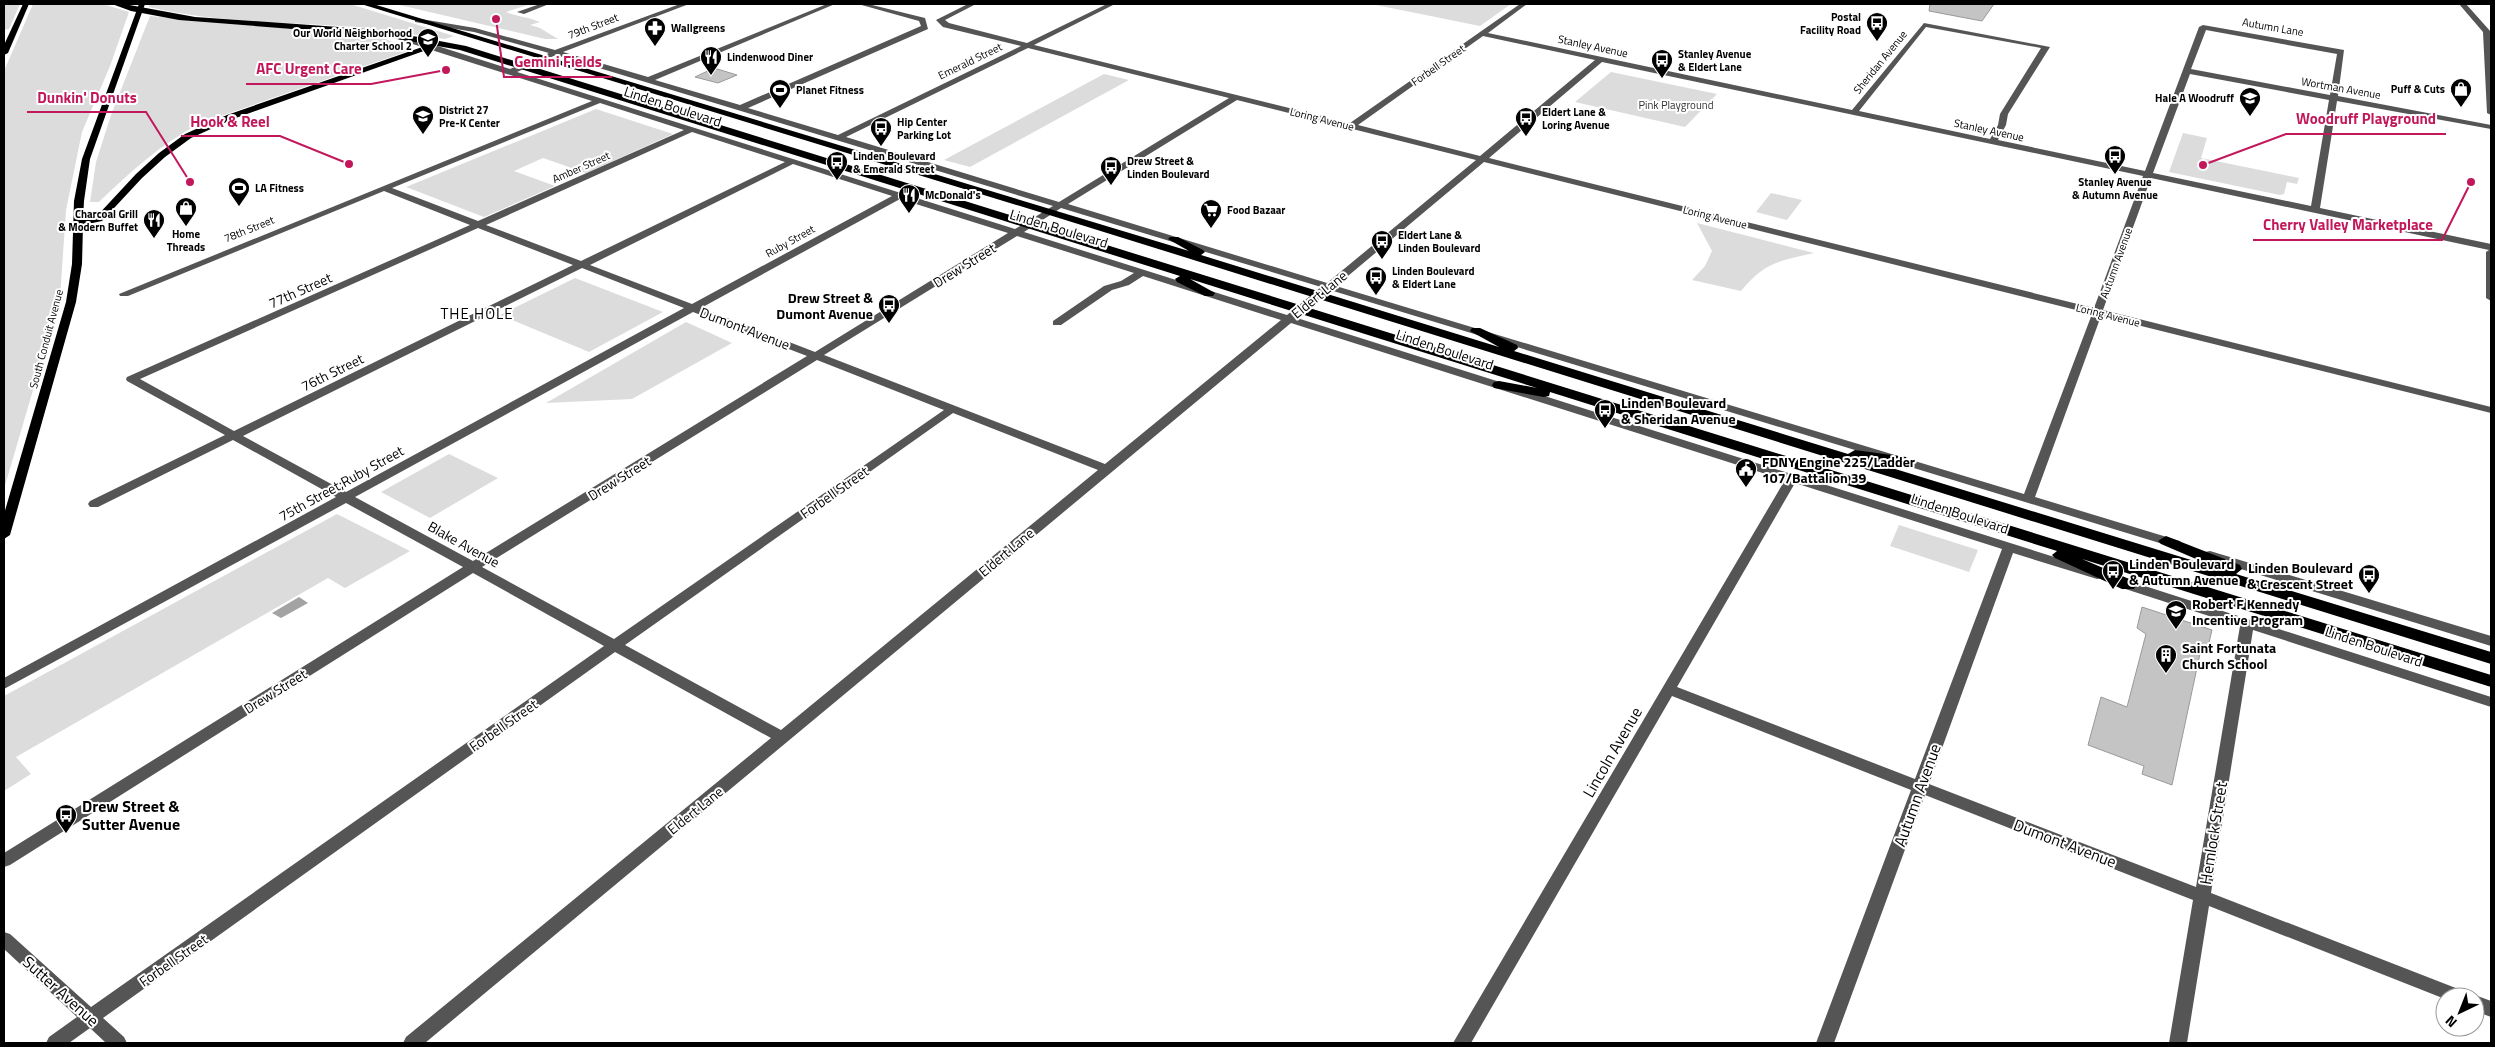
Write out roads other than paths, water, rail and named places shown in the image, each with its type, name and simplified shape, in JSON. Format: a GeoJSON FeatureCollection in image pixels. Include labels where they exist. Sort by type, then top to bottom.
{"type":"FeatureCollection","features":[{"type":"Feature","properties":{"kind":"highway","name":"Linden Boulevard"},"geometry":{"type":"LineString","coordinates":[[118,4],[164,14],[206,20],[388,34],[442,43],[525,66],[2491,681]]}},
{"type":"Feature","properties":{"kind":"highway","name":"Linden Boulevard"},"geometry":{"type":"LineString","coordinates":[[364,4],[712,110],[835,142],[1316,296],[2491,658]]}},
{"type":"Feature","properties":{"kind":"highway"},"geometry":{"type":"LineString","coordinates":[[431,47],[442,43]]}},
{"type":"Feature","properties":{"kind":"highway"},"geometry":{"type":"LineString","coordinates":[[674,88],[712,110]]}},
{"type":"Feature","properties":{"kind":"highway"},"geometry":{"type":"LineString","coordinates":[[720,128],[774,156]]}},
{"type":"Feature","properties":{"kind":"highway"},"geometry":{"type":"LineString","coordinates":[[835,142],[914,161]]}},
{"type":"Feature","properties":{"kind":"highway"},"geometry":{"type":"LineString","coordinates":[[1174,239],[1241,272]]}},
{"type":"Feature","properties":{"kind":"highway"},"geometry":{"type":"LineString","coordinates":[[1141,259],[1209,293]]}},
{"type":"Feature","properties":{"kind":"highway"},"geometry":{"type":"LineString","coordinates":[[1476,331],[1566,373]]}},
{"type":"Feature","properties":{"kind":"highway"},"geometry":{"type":"LineString","coordinates":[[1499,385],[1606,404]]}},
{"type":"Feature","properties":{"kind":"highway"},"geometry":{"type":"LineString","coordinates":[[1810,448],[1901,460]]}},
{"type":"Feature","properties":{"kind":"highway"},"geometry":{"type":"LineString","coordinates":[[2000,527],[2128,585]]}},
{"type":"Feature","properties":{"kind":"highway"},"geometry":{"type":"LineString","coordinates":[[2166,541],[2323,606]]}},
{"type":"Feature","properties":{"kind":"main road"},"geometry":{"type":"LineString","coordinates":[[12,35],[26,4]]}},
{"type":"Feature","properties":{"kind":"main road","name":"South Conduit Avenue"},"geometry":{"type":"LineString","coordinates":[[4,536],[71,302],[77,264],[79,201],[86,158],[142,4]]}},
{"type":"Feature","properties":{"kind":"main road"},"geometry":{"type":"LineString","coordinates":[[4,52],[5,40]]}},
{"type":"Feature","properties":{"kind":"main road"},"geometry":{"type":"LineString","coordinates":[[78,223],[99,219],[139,176],[162,155],[200,130],[239,114],[431,47]]}},
{"type":"Feature","properties":{"kind":"street"},"geometry":{"type":"LineString","coordinates":[[521,12],[546,4]]}},
{"type":"Feature","properties":{"kind":"street","name":"79th Street"},"geometry":{"type":"LineString","coordinates":[[510,72],[557,52],[686,4]]}},
{"type":"Feature","properties":{"kind":"street"},"geometry":{"type":"LineString","coordinates":[[648,80],[832,4]]}},
{"type":"Feature","properties":{"kind":"street"},"geometry":{"type":"LineString","coordinates":[[740,108],[925,27],[925,23],[922,20],[861,4]]}},
{"type":"Feature","properties":{"kind":"street","name":"Loring Avenue"},"geometry":{"type":"LineString","coordinates":[[973,4],[940,20],[946,25],[1028,46],[2491,410]]}},
{"type":"Feature","properties":{"kind":"street","name":"Emerald Street"},"geometry":{"type":"LineString","coordinates":[[835,142],[1112,4]]}},
{"type":"Feature","properties":{"kind":"street","name":"Forbell Street"},"geometry":{"type":"LineString","coordinates":[[1351,126],[1524,4]]}},
{"type":"Feature","properties":{"kind":"street"},"geometry":{"type":"LineString","coordinates":[[2462,4],[2487,28],[2491,113]]}},
{"type":"Feature","properties":{"kind":"street","name":"Linden Boulevard"},"geometry":{"type":"LineString","coordinates":[[416,19],[475,30],[557,52],[740,108],[835,142]]}},
{"type":"Feature","properties":{"kind":"street","name":"Sheridan Avenue"},"geometry":{"type":"LineString","coordinates":[[1853,113],[1924,25],[2046,47],[2004,114],[2002,125],[1993,142]]}},
{"type":"Feature","properties":{"kind":"street","name":"Autumn Lane"},"geometry":{"type":"LineString","coordinates":[[2203,27],[2340,50],[2334,98]]}},
{"type":"Feature","properties":{"kind":"street","name":"Autumn Avenue"},"geometry":{"type":"LineString","coordinates":[[2028,499],[2203,27]]}},
{"type":"Feature","properties":{"kind":"street","name":"Linden Boulevard"},"geometry":{"type":"LineString","coordinates":[[388,34],[1289,318],[2491,702]]}},
{"type":"Feature","properties":{"kind":"street","name":"Stanley Avenue"},"geometry":{"type":"LineString","coordinates":[[1482,34],[2491,247]]}},
{"type":"Feature","properties":{"kind":"street"},"geometry":{"type":"LineString","coordinates":[[5,40],[12,35]]}},
{"type":"Feature","properties":{"kind":"street","name":"Eldert Lane"},"geometry":{"type":"LineString","coordinates":[[412,1043],[1482,159],[1600,59]]}},
{"type":"Feature","properties":{"kind":"street","name":"Wortman Avenue"},"geometry":{"type":"LineString","coordinates":[[2187,71],[2491,127]]}},
{"type":"Feature","properties":{"kind":"street","name":"Drew Street"},"geometry":{"type":"LineString","coordinates":[[4,861],[473,567],[1236,97]]}},
{"type":"Feature","properties":{"kind":"street"},"geometry":{"type":"LineString","coordinates":[[2315,210],[2334,98]]}},
{"type":"Feature","properties":{"kind":"street","name":"78th Street"},"geometry":{"type":"LineString","coordinates":[[124,294],[598,100]]}},
{"type":"Feature","properties":{"kind":"street","name":"Amber Street"},"geometry":{"type":"LineString","coordinates":[[480,225],[691,130]]}},
{"type":"Feature","properties":{"kind":"street","name":"Linden Boulevard"},"geometry":{"type":"LineString","coordinates":[[914,161],[2491,640]]}},
{"type":"Feature","properties":{"kind":"street"},"geometry":{"type":"LineString","coordinates":[[582,265],[791,162]]}},
{"type":"Feature","properties":{"kind":"street","name":"Dumont Avenue"},"geometry":{"type":"LineString","coordinates":[[384,188],[1106,469]]}},
{"type":"Feature","properties":{"kind":"street","name":"Ruby Street"},"geometry":{"type":"LineString","coordinates":[[693,308],[898,196]]}},
{"type":"Feature","properties":{"kind":"street","name":"77th Street"},"geometry":{"type":"LineString","coordinates":[[131,379],[480,225]]}},
{"type":"Feature","properties":{"kind":"street"},"geometry":{"type":"LineString","coordinates":[[2491,252],[2491,298]]}},
{"type":"Feature","properties":{"kind":"street","name":"76th Street"},"geometry":{"type":"LineString","coordinates":[[94,504],[582,265]]}},
{"type":"Feature","properties":{"kind":"street"},"geometry":{"type":"LineString","coordinates":[[1057,323],[1108,288],[1126,284],[1142,272]]}},
{"type":"Feature","properties":{"kind":"street","name":"75th Street;Ruby Street"},"geometry":{"type":"LineString","coordinates":[[4,684],[693,308]]}},
{"type":"Feature","properties":{"kind":"street","name":"Blake Avenue"},"geometry":{"type":"LineString","coordinates":[[131,379],[782,738]]}},
{"type":"Feature","properties":{"kind":"street","name":"Forbell Street"},"geometry":{"type":"LineString","coordinates":[[55,1043],[615,645],[952,409]]}},
{"type":"Feature","properties":{"kind":"street","name":"Lincoln Avenue"},"geometry":{"type":"LineString","coordinates":[[1462,1043],[1792,478]]}},
{"type":"Feature","properties":{"kind":"street","name":"Autumn Avenue"},"geometry":{"type":"LineString","coordinates":[[1825,1043],[2009,547]]}},
{"type":"Feature","properties":{"kind":"street","name":"Hemlock Street"},"geometry":{"type":"LineString","coordinates":[[2178,1043],[2248,624]]}},
{"type":"Feature","properties":{"kind":"street","name":"Dumont Avenue"},"geometry":{"type":"LineString","coordinates":[[1669,689],[2435,987]]}},
{"type":"Feature","properties":{"kind":"street","name":"Sutter Avenue"},"geometry":{"type":"LineString","coordinates":[[4,939],[118,1043]]}},
{"type":"Feature","properties":{"kind":"place","name":"Gemini Fields"},"geometry":{"type":"Point","coordinates":[496,19]}},
{"type":"Feature","properties":{"kind":"place","name":"Postal Facility Road"},"geometry":{"type":"Point","coordinates":[1877,42]}},
{"type":"Feature","properties":{"kind":"place","name":"Wallgreens"},"geometry":{"type":"Point","coordinates":[655,47]}},
{"type":"Feature","properties":{"kind":"place","name":"Our World Neighborhood Charter School 2"},"geometry":{"type":"Point","coordinates":[428,58]}},
{"type":"Feature","properties":{"kind":"place","name":"AFC Urgent Care"},"geometry":{"type":"Point","coordinates":[446,70]}},
{"type":"Feature","properties":{"kind":"place","name":"Lindenwood Diner"},"geometry":{"type":"Point","coordinates":[711,76]}},
{"type":"Feature","properties":{"kind":"place","name":"Stanley Avenue & Eldert Lane"},"geometry":{"type":"Point","coordinates":[1662,79]}},
{"type":"Feature","properties":{"kind":"place","name":"Puff & Cuts"},"geometry":{"type":"Point","coordinates":[2461,108]}},
{"type":"Feature","properties":{"kind":"place","name":"Planet Fitness"},"geometry":{"type":"Point","coordinates":[780,109]}},
{"type":"Feature","properties":{"kind":"place","name":"Hale A Woodruff"},"geometry":{"type":"Point","coordinates":[2250,117]}},
{"type":"Feature","properties":{"kind":"place","name":"District 27 Pre-K Center"},"geometry":{"type":"Point","coordinates":[423,135]}},
{"type":"Feature","properties":{"kind":"place","name":"Eldert Lane & Loring Avenue"},"geometry":{"type":"Point","coordinates":[1526,137]}},
{"type":"Feature","properties":{"kind":"place","name":"Hip Center Parking Lot"},"geometry":{"type":"Point","coordinates":[881,147]}},
{"type":"Feature","properties":{"kind":"place","name":"Hook & Reel"},"geometry":{"type":"Point","coordinates":[349,164]}},
{"type":"Feature","properties":{"kind":"place","name":"Woodruff Playground"},"geometry":{"type":"Point","coordinates":[2203,165]}},
{"type":"Feature","properties":{"kind":"place","name":"Stanley Avenue & Autumn Avenue"},"geometry":{"type":"Point","coordinates":[2115,175]}},
{"type":"Feature","properties":{"kind":"place","name":"Linden Boulevard & Emerald Street"},"geometry":{"type":"Point","coordinates":[837,181]}},
{"type":"Feature","properties":{"kind":"place","name":"Dunkin' Donuts"},"geometry":{"type":"Point","coordinates":[190,182]}},
{"type":"Feature","properties":{"kind":"place","name":"Cherry Valley Marketplace"},"geometry":{"type":"Point","coordinates":[2471,182]}},
{"type":"Feature","properties":{"kind":"place","name":"Drew Street & Linden Boulevard"},"geometry":{"type":"Point","coordinates":[1111,186]}},
{"type":"Feature","properties":{"kind":"place","name":"LA Fitness"},"geometry":{"type":"Point","coordinates":[239,207]}},
{"type":"Feature","properties":{"kind":"place","name":"McDonald's"},"geometry":{"type":"Point","coordinates":[909,214]}},
{"type":"Feature","properties":{"kind":"place","name":"Home Threads"},"geometry":{"type":"Point","coordinates":[186,227]}},
{"type":"Feature","properties":{"kind":"place","name":"Food Bazaar"},"geometry":{"type":"Point","coordinates":[1211,229]}},
{"type":"Feature","properties":{"kind":"place","name":"Charcoal Grill & Modern Buffet"},"geometry":{"type":"Point","coordinates":[154,239]}},
{"type":"Feature","properties":{"kind":"place","name":"Eldert Lane & Linden Boulevard"},"geometry":{"type":"Point","coordinates":[1382,260]}},
{"type":"Feature","properties":{"kind":"place","name":"Linden Boulevard & Eldert Lane"},"geometry":{"type":"Point","coordinates":[1376,296]}},
{"type":"Feature","properties":{"kind":"place","name":"Drew Street & Dumont Avenue"},"geometry":{"type":"Point","coordinates":[889,324]}},
{"type":"Feature","properties":{"kind":"place","name":"Linden Boulevard & Sheridan Avenue"},"geometry":{"type":"Point","coordinates":[1605,429]}},
{"type":"Feature","properties":{"kind":"place","name":"FDNY Engine 225/Ladder 107/Battalion 39"},"geometry":{"type":"Point","coordinates":[1746,488]}},
{"type":"Feature","properties":{"kind":"place","name":"Linden Boulevard & Autumn Avenue"},"geometry":{"type":"Point","coordinates":[2113,590]}},
{"type":"Feature","properties":{"kind":"place","name":"Linden Boulevard & Crescent Street"},"geometry":{"type":"Point","coordinates":[2369,594]}},
{"type":"Feature","properties":{"kind":"place","name":"Robert F Kennedy Incentive Program"},"geometry":{"type":"Point","coordinates":[2176,630]}},
{"type":"Feature","properties":{"kind":"place","name":"Saint Fortunata Church School"},"geometry":{"type":"Point","coordinates":[2166,674]}},
{"type":"Feature","properties":{"kind":"place","name":"Drew Street & Sutter Avenue"},"geometry":{"type":"Point","coordinates":[66,834]}},
{"type":"Feature","properties":{"kind":"district","name":"THE HOLE"},"geometry":{"type":"Point","coordinates":[477,313]}},
{"type":"Feature","properties":{"kind":"park label","name":"Pink Playground"},"geometry":{"type":"Point","coordinates":[1676,105]}}]}
